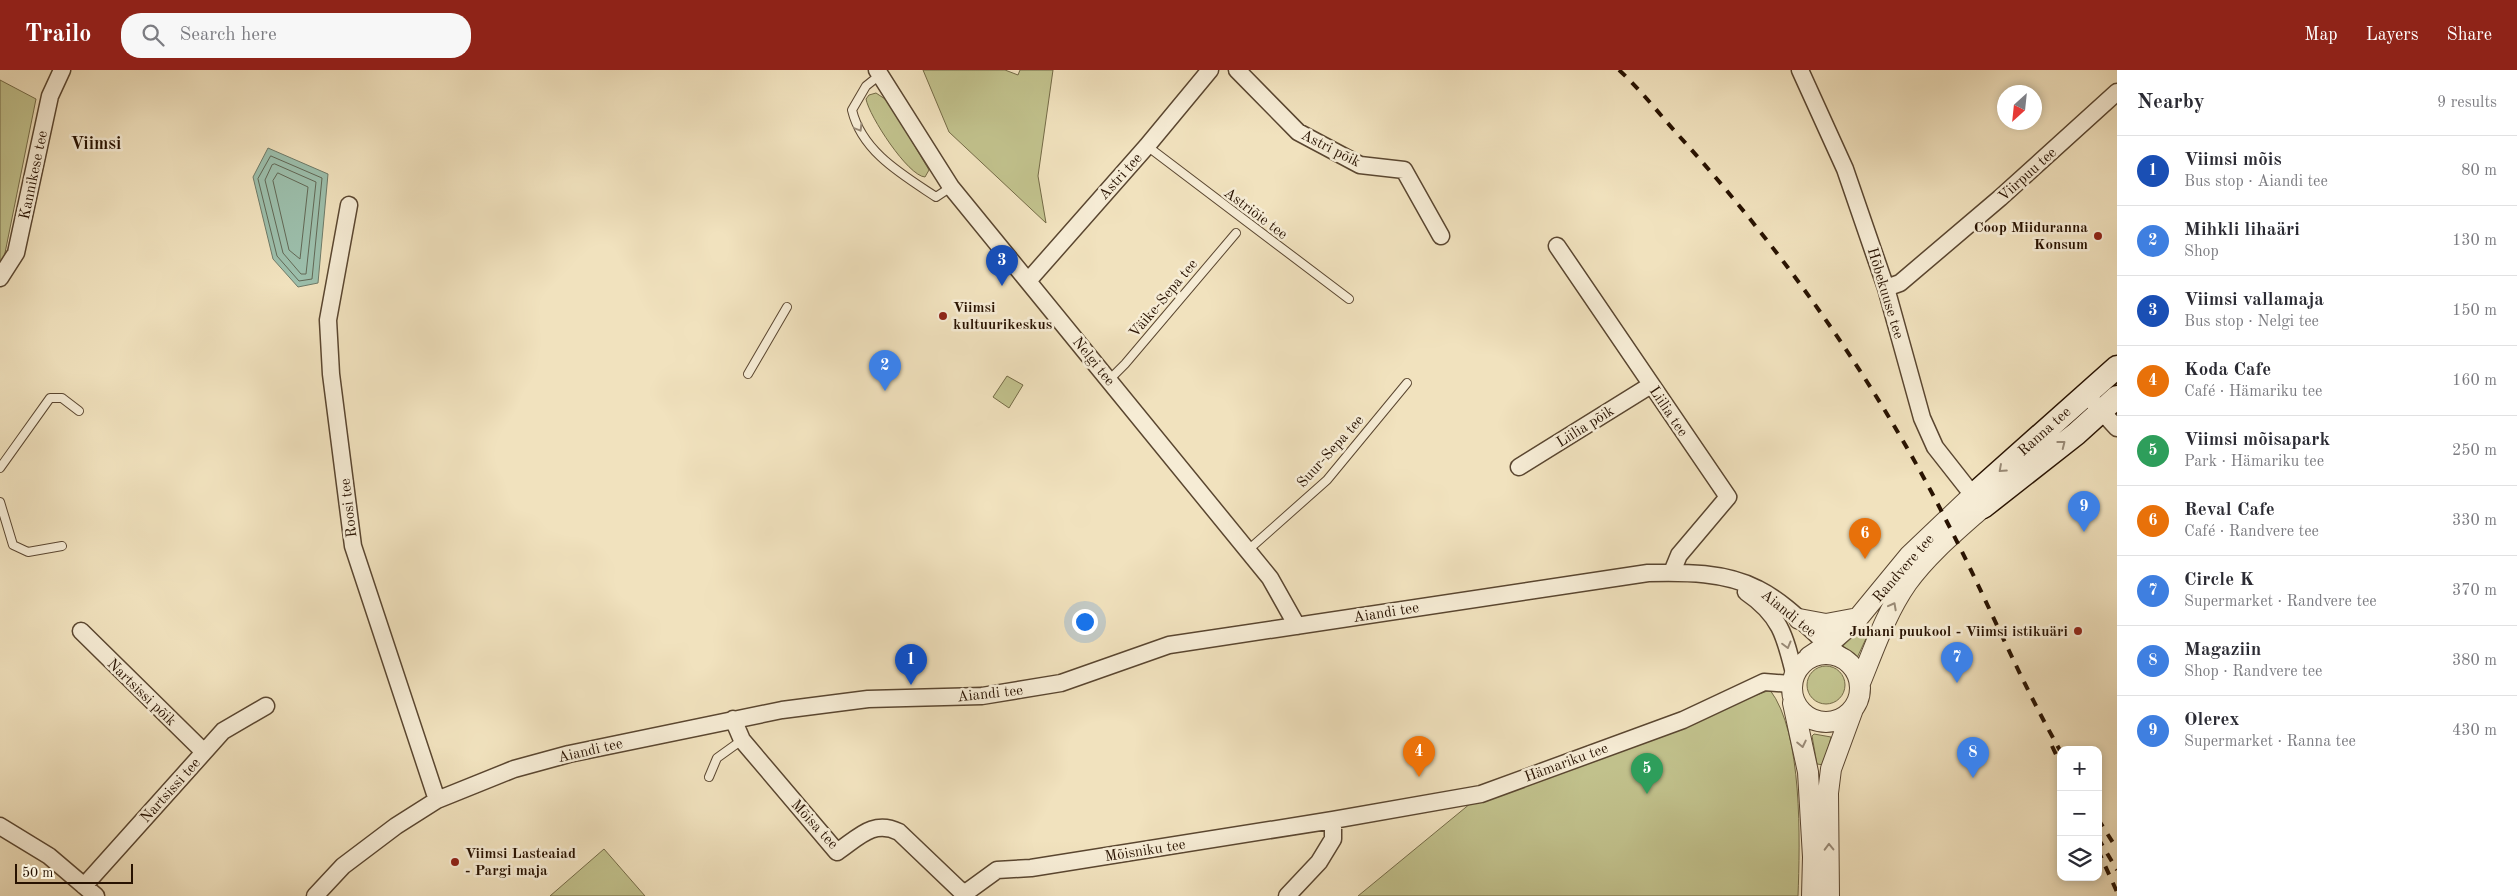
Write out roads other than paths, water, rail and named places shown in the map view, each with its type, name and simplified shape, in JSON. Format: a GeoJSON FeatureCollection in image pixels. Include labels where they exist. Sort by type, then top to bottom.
{"type":"FeatureCollection","features":[{"type":"Feature","properties":{"kind":"main road","name":"Ranna tee"},"geometry":{"type":"LineString","coordinates":[[1977,501],[2086,394],[2117,367]]}},
{"type":"Feature","properties":{"kind":"main road","name":"Ranna tee"},"geometry":{"type":"LineString","coordinates":[[1977,501],[2109,404]]}},
{"type":"Feature","properties":{"kind":"street","name":"Kannikese tee"},"geometry":{"type":"LineString","coordinates":[[0,278],[16,253],[50,96],[62,70]]}},
{"type":"Feature","properties":{"kind":"street","name":"Astri tee"},"geometry":{"type":"LineString","coordinates":[[1028,281],[1147,146],[1210,70]]}},
{"type":"Feature","properties":{"kind":"street","name":"Astri põik"},"geometry":{"type":"LineString","coordinates":[[1237,70],[1298,132],[1360,165],[1404,170],[1441,236]]}},
{"type":"Feature","properties":{"kind":"street","name":"Hõbekuuse tee"},"geometry":{"type":"LineString","coordinates":[[1800,70],[1845,169],[1886,288],[1922,418],[1934,447],[1977,501]]}},
{"type":"Feature","properties":{"kind":"street","name":"Nelgi tee"},"geometry":{"type":"LineString","coordinates":[[879,72],[951,187],[1270,578],[1297,626]]}},
{"type":"Feature","properties":{"kind":"street","name":"Viirpuu tee"},"geometry":{"type":"LineString","coordinates":[[1886,288],[1900,283],[2000,198],[2117,92]]}},
{"type":"Feature","properties":{"kind":"street","name":"Roosi tee"},"geometry":{"type":"LineString","coordinates":[[349,205],[328,320],[331,374],[353,546],[437,800]]}},
{"type":"Feature","properties":{"kind":"street","name":"Liilia tee"},"geometry":{"type":"LineString","coordinates":[[1557,246],[1728,497],[1679,555],[1672,572]]}},
{"type":"Feature","properties":{"kind":"street","name":"Liilia põik"},"geometry":{"type":"LineString","coordinates":[[1519,467],[1651,385]]}},
{"type":"Feature","properties":{"kind":"street"},"geometry":{"type":"LineString","coordinates":[[2086,394],[2109,404],[2117,428]]}},
{"type":"Feature","properties":{"kind":"street","name":"Randvere tee"},"geometry":{"type":"LineString","coordinates":[[1835,651],[1858,618],[1909,556],[1977,501]]}},
{"type":"Feature","properties":{"kind":"street","name":"Randvere tee"},"geometry":{"type":"LineString","coordinates":[[1860,683],[1882,629],[1908,582],[1977,501]]}},
{"type":"Feature","properties":{"kind":"street","name":"Aiandi tee"},"geometry":{"type":"LineString","coordinates":[[315,896],[342,866],[396,826],[437,800],[514,769],[569,754],[782,710],[868,699],[982,696],[1061,683],[1169,645],[1648,573],[1672,572],[1700,574],[1742,582],[1758,589],[1799,618],[1835,651]]}},
{"type":"Feature","properties":{"kind":"street","name":"Aiandi tee"},"geometry":{"type":"LineString","coordinates":[[1700,574],[1725,582],[1761,603],[1783,631],[1792,685]]}},
{"type":"Feature","properties":{"kind":"street"},"geometry":{"type":"LineString","coordinates":[[1799,618],[1826,624],[1858,618]]}},
{"type":"Feature","properties":{"kind":"street","name":"Nartsissi põik"},"geometry":{"type":"LineString","coordinates":[[80,631],[204,752]]}},
{"type":"Feature","properties":{"kind":"street"},"geometry":{"type":"LineString","coordinates":[[1812,896],[1813,857],[1809,781],[1792,685],[1809,657],[1835,651],[1854,668],[1860,683],[1860,692],[1832,770],[1828,793],[1829,896]]}},
{"type":"Feature","properties":{"kind":"street","name":"Hämariku tee"},"geometry":{"type":"LineString","coordinates":[[1333,820],[1481,794],[1686,719],[1764,682],[1792,685]]}},
{"type":"Feature","properties":{"kind":"street"},"geometry":{"type":"LineString","coordinates":[[1792,685],[1797,708],[1806,716],[1818,722],[1839,720],[1853,709]]}},
{"type":"Feature","properties":{"kind":"street","name":"Nartsissi tee"},"geometry":{"type":"LineString","coordinates":[[90,891],[223,731],[266,706]]}},
{"type":"Feature","properties":{"kind":"street","name":"Mõisa tee"},"geometry":{"type":"LineString","coordinates":[[733,719],[742,740],[837,852],[874,828],[890,828],[900,832],[964,894]]}},
{"type":"Feature","properties":{"kind":"street"},"geometry":{"type":"LineString","coordinates":[[1287,896],[1319,862],[1333,839],[1333,820]]}},
{"type":"Feature","properties":{"kind":"street","name":"Mõisniku tee"},"geometry":{"type":"LineString","coordinates":[[964,894],[997,870],[1031,868],[1333,820]]}},
{"type":"Feature","properties":{"kind":"street"},"geometry":{"type":"LineString","coordinates":[[0,826],[49,856],[90,891]]}},
{"type":"Feature","properties":{"kind":"lane"},"geometry":{"type":"LineString","coordinates":[[879,72],[866,86],[852,110],[856,125],[887,164],[936,197],[951,187]]}},
{"type":"Feature","properties":{"kind":"lane","name":"Astriõie tee"},"geometry":{"type":"LineString","coordinates":[[1147,146],[1349,299]]}},
{"type":"Feature","properties":{"kind":"lane","name":"Väike-Sepa tee"},"geometry":{"type":"LineString","coordinates":[[1109,380],[1125,364],[1236,233]]}},
{"type":"Feature","properties":{"kind":"lane"},"geometry":{"type":"LineString","coordinates":[[748,374],[787,307]]}},
{"type":"Feature","properties":{"kind":"lane","name":"Suur-Sepa tee"},"geometry":{"type":"LineString","coordinates":[[1247,551],[1326,480],[1407,384]]}},
{"type":"Feature","properties":{"kind":"lane"},"geometry":{"type":"LineString","coordinates":[[0,468],[50,398],[62,398],[79,411]]}},
{"type":"Feature","properties":{"kind":"lane"},"geometry":{"type":"LineString","coordinates":[[0,502],[13,544],[28,552],[62,546]]}},
{"type":"Feature","properties":{"kind":"lane"},"geometry":{"type":"LineString","coordinates":[[709,777],[717,758],[742,740]]}},
{"type":"Feature","properties":{"kind":"water"},"geometry":{"type":"Polygon","coordinates":[[[268,148],[328,174],[318,283],[298,287],[273,259],[253,177],[268,148]]]}},
{"type":"Feature","properties":{"kind":"railway"},"geometry":{"type":"LineString","coordinates":[[1619,70],[1650,103],[1756,226],[1826,320],[1858,368],[1890,418],[1946,520],[2045,724],[2058,746]]}},
{"type":"Feature","properties":{"kind":"railway"},"geometry":{"type":"LineString","coordinates":[[2052,746],[2057,757]]}},
{"type":"Feature","properties":{"kind":"railway"},"geometry":{"type":"LineString","coordinates":[[2102,825],[2117,849]]}},
{"type":"Feature","properties":{"kind":"railway"},"geometry":{"type":"LineString","coordinates":[[2102,845],[2117,870]]}},
{"type":"Feature","properties":{"kind":"railway"},"geometry":{"type":"LineString","coordinates":[[2102,859],[2117,892]]}},
{"type":"Feature","properties":{"kind":"place","name":"Coop Miiduranna Konsum"},"geometry":{"type":"Point","coordinates":[2098,236]}},
{"type":"Feature","properties":{"kind":"place","name":"Viimsi vallamaja"},"geometry":{"type":"Point","coordinates":[1002,286]}},
{"type":"Feature","properties":{"kind":"place","name":"Viimsi kultuurikeskus"},"geometry":{"type":"Point","coordinates":[943,316]}},
{"type":"Feature","properties":{"kind":"place","name":"Mihkli lihaäri"},"geometry":{"type":"Point","coordinates":[885,391]}},
{"type":"Feature","properties":{"kind":"place","name":"Olerex"},"geometry":{"type":"Point","coordinates":[2084,532]}},
{"type":"Feature","properties":{"kind":"place","name":"Reval Cafe"},"geometry":{"type":"Point","coordinates":[1865,559]}},
{"type":"Feature","properties":{"kind":"place","name":"Juhani puukool - Viimsi istikuäri"},"geometry":{"type":"Point","coordinates":[2078,631]}},
{"type":"Feature","properties":{"kind":"place","name":"Circle K"},"geometry":{"type":"Point","coordinates":[1957,683]}},
{"type":"Feature","properties":{"kind":"place","name":"Viimsi mõis"},"geometry":{"type":"Point","coordinates":[911,685]}},
{"type":"Feature","properties":{"kind":"place","name":"Koda Cafe"},"geometry":{"type":"Point","coordinates":[1419,777]}},
{"type":"Feature","properties":{"kind":"place","name":"Magaziin"},"geometry":{"type":"Point","coordinates":[1973,778]}},
{"type":"Feature","properties":{"kind":"place","name":"Viimsi mõisapark"},"geometry":{"type":"Point","coordinates":[1647,794]}},
{"type":"Feature","properties":{"kind":"place","name":"Viimsi Lasteaiad - Pargi maja"},"geometry":{"type":"Point","coordinates":[455,862]}},
{"type":"Feature","properties":{"kind":"district","name":"Viimsi"},"geometry":{"type":"Point","coordinates":[96,143]}}]}
